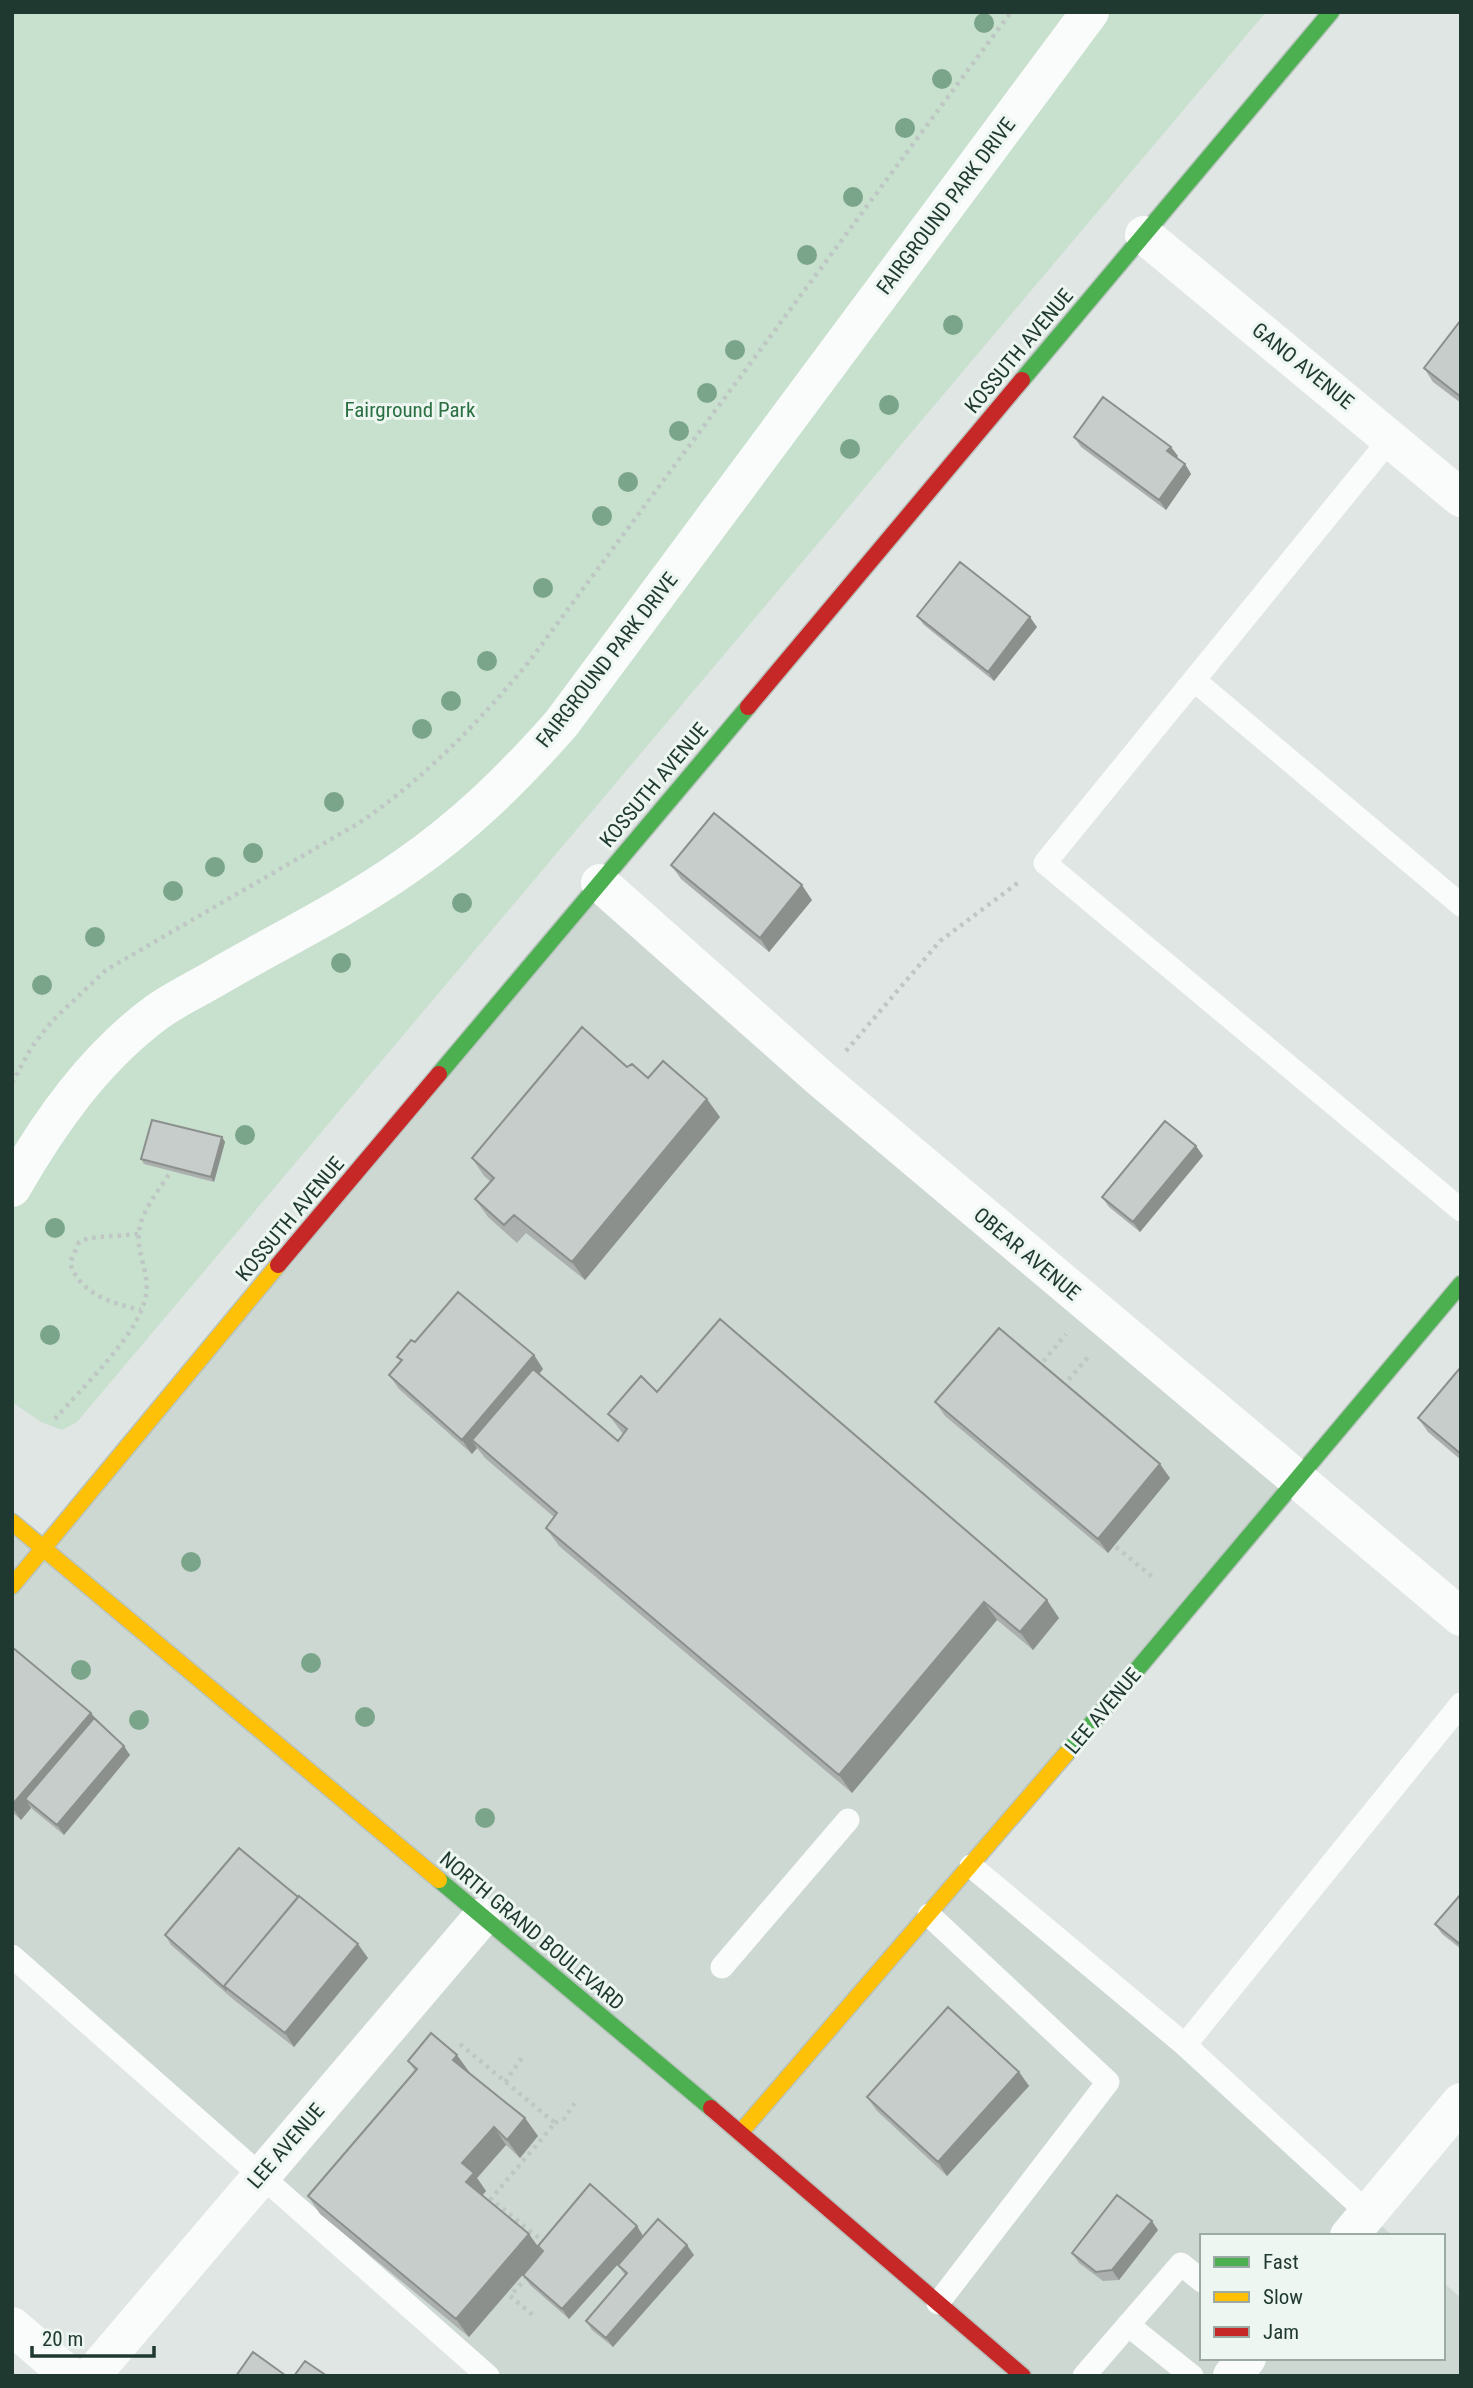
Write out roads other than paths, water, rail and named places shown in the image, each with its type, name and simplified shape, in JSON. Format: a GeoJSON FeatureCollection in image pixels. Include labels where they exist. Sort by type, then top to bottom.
{"type":"FeatureCollection","features":[{"type":"Feature","properties":{"kind":"street","name":"FAIRGROUND PARK DRIVE"},"geometry":{"type":"LineString","coordinates":[[12,1188],[37,1143],[75,1091],[115,1049],[158,1012],[403,869],[463,826],[514,777],[561,724],[1090,12]]}},
{"type":"Feature","properties":{"kind":"street","name":"KOSSUTH AVENUE"},"geometry":{"type":"LineString","coordinates":[[12,1586],[1331,12]]}},
{"type":"Feature","properties":{"kind":"street","name":"GANO AVENUE"},"geometry":{"type":"LineString","coordinates":[[1144,235],[1461,498]]}},
{"type":"Feature","properties":{"kind":"street","name":"OBEAR AVENUE"},"geometry":{"type":"LineString","coordinates":[[600,883],[821,1079],[1461,1617]]}},
{"type":"Feature","properties":{"kind":"street","name":"LEE AVENUE"},"geometry":{"type":"LineString","coordinates":[[740,2133],[971,1866],[1461,1284]]}},
{"type":"Feature","properties":{"kind":"street","name":"NORTH GRAND BOULEVARD"},"geometry":{"type":"LineString","coordinates":[[12,1522],[740,2133],[1023,2376]]}},
{"type":"Feature","properties":{"kind":"street","name":"LEE AVENUE"},"geometry":{"type":"LineString","coordinates":[[91,2376],[482,1917]]}},
{"type":"Feature","properties":{"kind":"street"},"geometry":{"type":"LineString","coordinates":[[1359,2225],[1461,2102]]}},
{"type":"Feature","properties":{"kind":"street"},"geometry":{"type":"LineString","coordinates":[[12,2326],[70,2376]]}},
{"type":"Feature","properties":{"kind":"street"},"geometry":{"type":"LineString","coordinates":[[1232,2376],[1245,2360]]}},
{"type":"Feature","properties":{"kind":"lane"},"geometry":{"type":"LineString","coordinates":[[1391,438],[1045,863],[1461,1210]]}},
{"type":"Feature","properties":{"kind":"lane"},"geometry":{"type":"LineString","coordinates":[[1194,680],[1461,905]]}},
{"type":"Feature","properties":{"kind":"lane"},"geometry":{"type":"LineString","coordinates":[[1185,2045],[1461,1704]]}},
{"type":"Feature","properties":{"kind":"lane"},"geometry":{"type":"LineString","coordinates":[[722,1967],[848,1820]]}},
{"type":"Feature","properties":{"kind":"lane"},"geometry":{"type":"LineString","coordinates":[[971,1866],[1185,2045],[1359,2225]]}},
{"type":"Feature","properties":{"kind":"lane"},"geometry":{"type":"LineString","coordinates":[[929,1915],[1108,2082],[984,2247],[938,2303]]}},
{"type":"Feature","properties":{"kind":"lane"},"geometry":{"type":"LineString","coordinates":[[12,1956],[488,2376]]}},
{"type":"Feature","properties":{"kind":"lane"},"geometry":{"type":"LineString","coordinates":[[1084,2376],[1181,2264],[1200,2279]]}},
{"type":"Feature","properties":{"kind":"lane"},"geometry":{"type":"LineString","coordinates":[[1128,2325],[1192,2376]]}},
{"type":"Feature","properties":{"kind":"park label","name":"Fairground Park"},"geometry":{"type":"Point","coordinates":[410,410]}}]}
